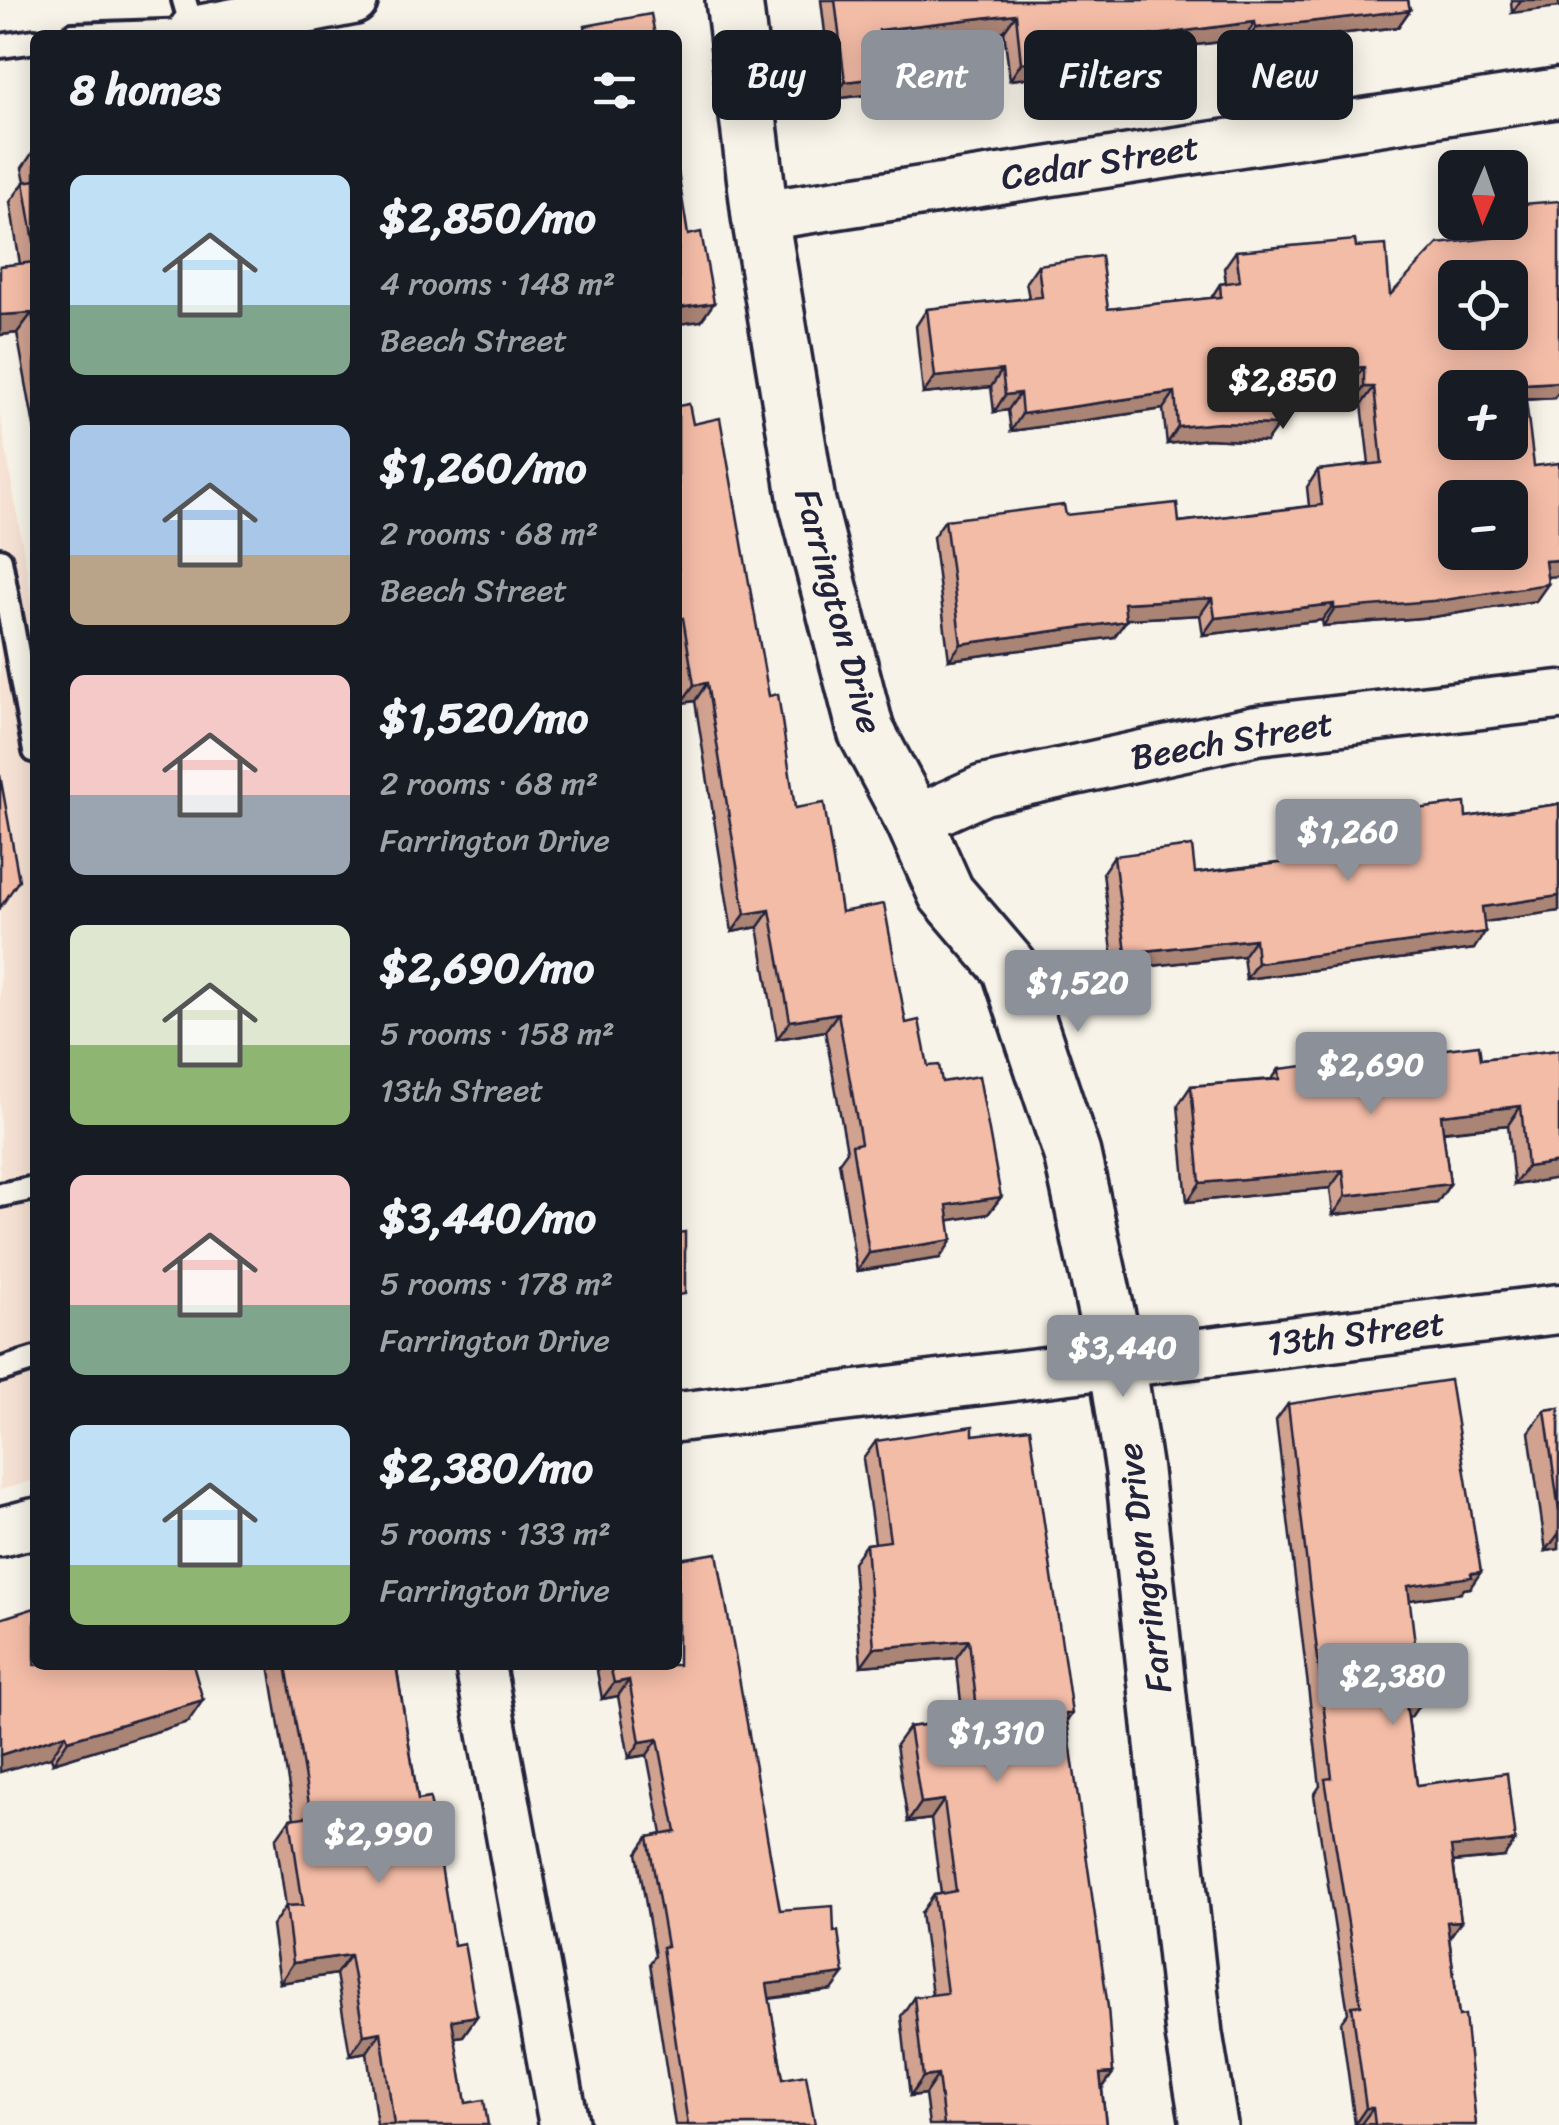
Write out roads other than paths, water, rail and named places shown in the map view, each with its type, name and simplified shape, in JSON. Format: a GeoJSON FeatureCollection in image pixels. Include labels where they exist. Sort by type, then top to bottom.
{"type":"FeatureCollection","features":[{"type":"Feature","properties":{"kind":"street"},"geometry":{"type":"LineString","coordinates":[[190,22],[353,0]]}},
{"type":"Feature","properties":{"kind":"street","name":"Farrington Drive"},"geometry":{"type":"LineString","coordinates":[[734,0],[760,216],[806,502],[866,731],[914,820],[946,893],[1010,968],[1072,1154],[1117,1362],[1134,1470],[1192,2015],[1209,2125]]}},
{"type":"Feature","properties":{"kind":"street","name":"Cedar Street"},"geometry":{"type":"LineString","coordinates":[[760,216],[1559,93]]}},
{"type":"Feature","properties":{"kind":"street","name":"Beech Street"},"geometry":{"type":"LineString","coordinates":[[914,820],[983,790],[1257,730],[1559,695]]}},
{"type":"Feature","properties":{"kind":"street","name":"13th Street"},"geometry":{"type":"LineString","coordinates":[[682,1416],[1559,1309]]}},
{"type":"Feature","properties":{"kind":"street"},"geometry":{"type":"LineString","coordinates":[[0,1532],[30,1524]]}},
{"type":"Feature","properties":{"kind":"street"},"geometry":{"type":"LineString","coordinates":[[481,1670],[564,2125]]}},
{"type":"Feature","properties":{"kind":"lane"},"geometry":{"type":"LineString","coordinates":[[118,30],[190,22]]}},
{"type":"Feature","properties":{"kind":"lane"},"geometry":{"type":"LineString","coordinates":[[0,46],[30,42]]}},
{"type":"Feature","properties":{"kind":"lane"},"geometry":{"type":"LineString","coordinates":[[0,560],[30,725]]}},
{"type":"Feature","properties":{"kind":"lane"},"geometry":{"type":"LineString","coordinates":[[0,1195],[30,1189]]}},
{"type":"Feature","properties":{"kind":"lane"},"geometry":{"type":"LineString","coordinates":[[0,1370],[30,1361]]}}]}
